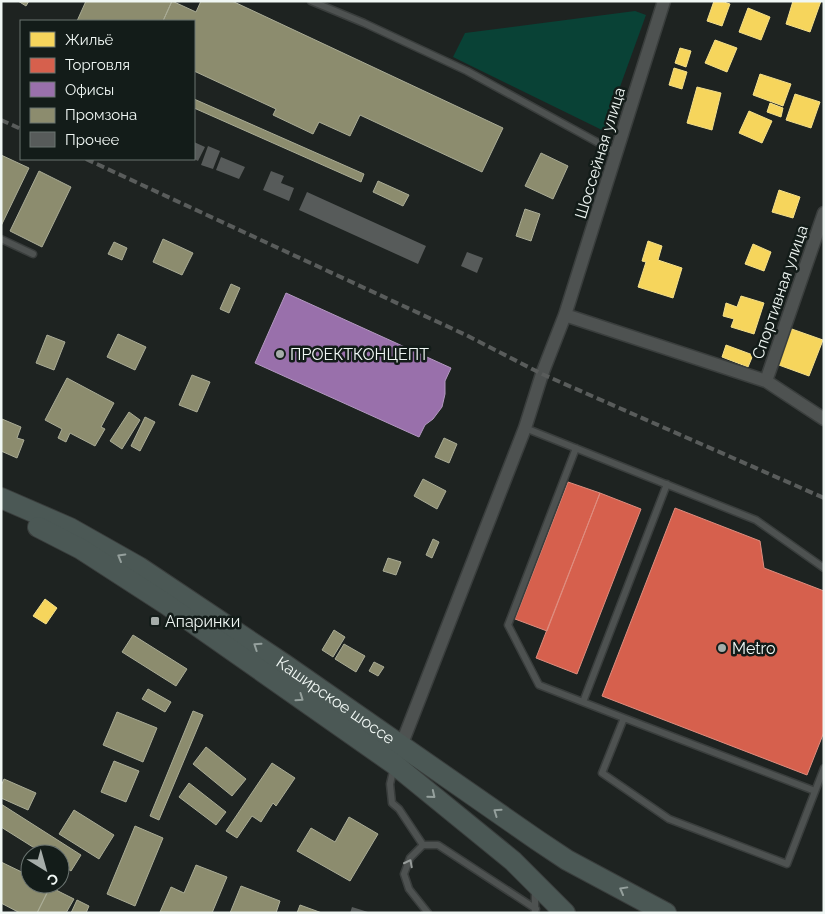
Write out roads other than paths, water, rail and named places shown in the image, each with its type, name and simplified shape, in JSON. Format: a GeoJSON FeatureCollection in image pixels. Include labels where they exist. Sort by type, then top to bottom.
{"type":"FeatureCollection","features":[{"type":"Feature","properties":{"kind":"main road"},"geometry":{"type":"LineString","coordinates":[[4,507],[81,549],[398,755],[513,861],[566,913]]}},
{"type":"Feature","properties":{"kind":"main road","name":"Каширское шоссе"},"geometry":{"type":"LineString","coordinates":[[398,755],[567,860],[666,913]]}},
{"type":"Feature","properties":{"kind":"main road"},"geometry":{"type":"LineString","coordinates":[[513,861],[509,853],[509,846],[512,840],[518,835],[524,834],[537,840]]}},
{"type":"Feature","properties":{"kind":"street","name":"Шоссейная улица"},"geometry":{"type":"LineString","coordinates":[[398,755],[525,428],[542,374],[565,315],[664,1]]}},
{"type":"Feature","properties":{"kind":"street","name":"Спортивная улица"},"geometry":{"type":"LineString","coordinates":[[766,380],[824,214]]}},
{"type":"Feature","properties":{"kind":"street"},"geometry":{"type":"LineString","coordinates":[[565,315],[766,380],[824,419]]}},
{"type":"Feature","properties":{"kind":"lane"},"geometry":{"type":"LineString","coordinates":[[311,1],[364,23],[467,71],[617,154]]}},
{"type":"Feature","properties":{"kind":"lane"},"geometry":{"type":"LineString","coordinates":[[1,239],[33,254]]}},
{"type":"Feature","properties":{"kind":"lane"},"geometry":{"type":"LineString","coordinates":[[525,428],[756,520],[824,568]]}},
{"type":"Feature","properties":{"kind":"lane"},"geometry":{"type":"LineString","coordinates":[[576,448],[508,625],[539,685],[815,791]]}},
{"type":"Feature","properties":{"kind":"lane"},"geometry":{"type":"LineString","coordinates":[[583,702],[667,484]]}},
{"type":"Feature","properties":{"kind":"lane"},"geometry":{"type":"LineString","coordinates":[[624,718],[602,773],[669,819],[787,864],[824,768]]}},
{"type":"Feature","properties":{"kind":"lane"},"geometry":{"type":"LineString","coordinates":[[398,755],[390,784],[392,803],[399,809],[424,845]]}},
{"type":"Feature","properties":{"kind":"lane"},"geometry":{"type":"LineString","coordinates":[[428,913],[410,889],[404,874],[410,858],[424,845],[438,845],[536,911]]}},
{"type":"Feature","properties":{"kind":"lane"},"geometry":{"type":"LineString","coordinates":[[535,884],[536,911]]}},
{"type":"Feature","properties":{"kind":"railway"},"geometry":{"type":"LineString","coordinates":[[1,120],[20,129]]}},
{"type":"Feature","properties":{"kind":"railway"},"geometry":{"type":"LineString","coordinates":[[88,160],[466,335],[542,374],[824,498]]}},
{"type":"Feature","properties":{"kind":"place","name":"ПРОЕКТКОНЦЕПТ"},"geometry":{"type":"Point","coordinates":[280,354]}},
{"type":"Feature","properties":{"kind":"place","name":"Апаринки"},"geometry":{"type":"Point","coordinates":[155,621]}},
{"type":"Feature","properties":{"kind":"place","name":"Metro"},"geometry":{"type":"Point","coordinates":[722,648]}}]}
